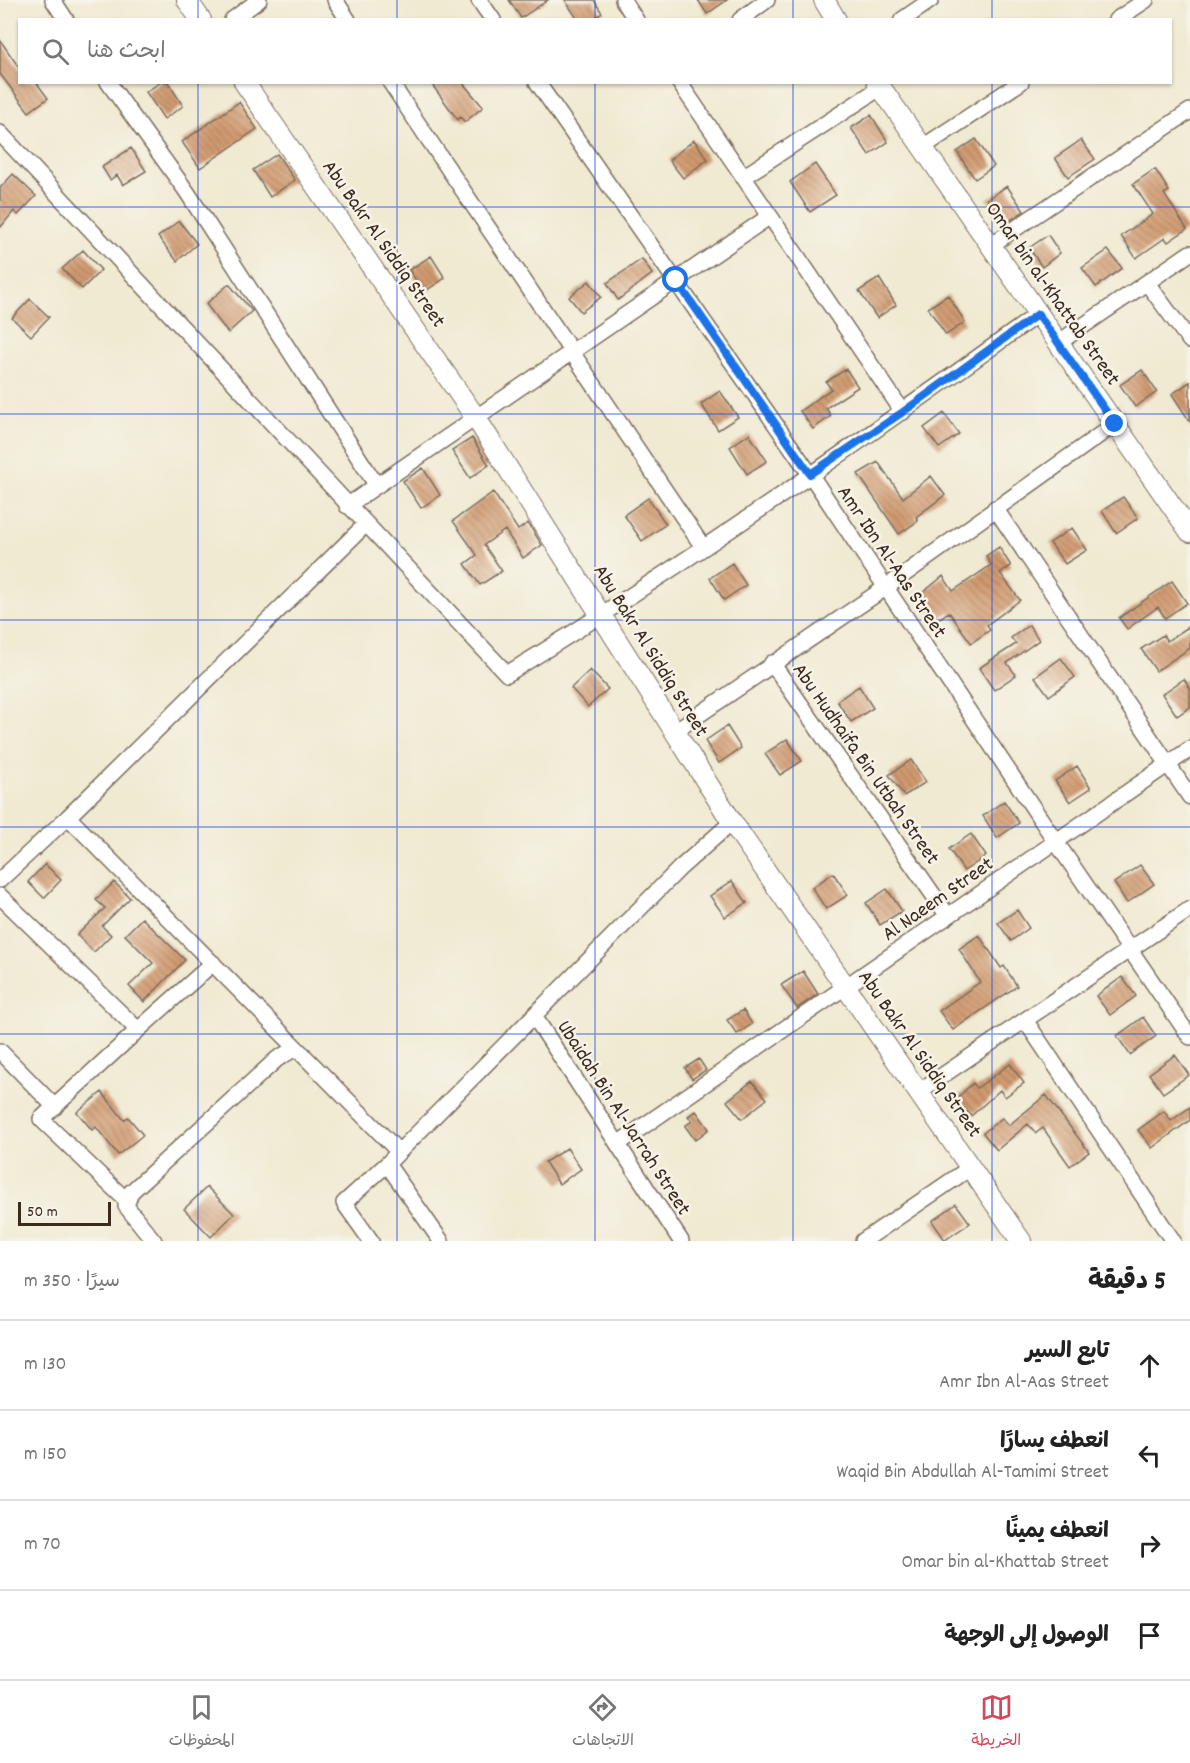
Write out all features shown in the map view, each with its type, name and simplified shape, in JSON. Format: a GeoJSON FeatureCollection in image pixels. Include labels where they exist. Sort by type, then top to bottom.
{"type":"FeatureCollection","features":[{"type":"Feature","properties":{"kind":"street"},"geometry":{"type":"LineString","coordinates":[[53,0],[65,18]]}},
{"type":"Feature","properties":{"kind":"street"},"geometry":{"type":"LineString","coordinates":[[187,0],[200,18]]}},
{"type":"Feature","properties":{"kind":"street"},"geometry":{"type":"LineString","coordinates":[[235,18],[259,0]]}},
{"type":"Feature","properties":{"kind":"street"},"geometry":{"type":"LineString","coordinates":[[335,0],[347,18]]}},
{"type":"Feature","properties":{"kind":"street"},"geometry":{"type":"LineString","coordinates":[[479,0],[492,18]]}},
{"type":"Feature","properties":{"kind":"street"},"geometry":{"type":"LineString","coordinates":[[623,0],[635,18]]}},
{"type":"Feature","properties":{"kind":"street"},"geometry":{"type":"LineString","coordinates":[[743,18],[767,0]]}},
{"type":"Feature","properties":{"kind":"street"},"geometry":{"type":"LineString","coordinates":[[905,18],[931,0]]}},
{"type":"Feature","properties":{"kind":"street"},"geometry":{"type":"LineString","coordinates":[[1119,18],[1146,0]]}},
{"type":"Feature","properties":{"kind":"street"},"geometry":{"type":"LineString","coordinates":[[826,1],[835,18]]}},
{"type":"Feature","properties":{"kind":"street"},"geometry":{"type":"LineString","coordinates":[[109,84],[187,192],[377,486]]}},
{"type":"Feature","properties":{"kind":"street","name":"Abu Bakr Al Siddiq Street"},"geometry":{"type":"LineString","coordinates":[[245,84],[476,418],[732,822],[1021,1241]]}},
{"type":"Feature","properties":{"kind":"street"},"geometry":{"type":"LineString","coordinates":[[391,84],[703,547]]}},
{"type":"Feature","properties":{"kind":"street","name":"Amr Ibn Al-Aas Street"},"geometry":{"type":"LineString","coordinates":[[538,84],[810,474],[1056,842],[1190,1037]]}},
{"type":"Feature","properties":{"kind":"street"},"geometry":{"type":"LineString","coordinates":[[552,84],[543,90],[676,280]]}},
{"type":"Feature","properties":{"kind":"street"},"geometry":{"type":"LineString","coordinates":[[680,84],[903,412]]}},
{"type":"Feature","properties":{"kind":"street"},"geometry":{"type":"LineString","coordinates":[[922,147],[1018,84]]}},
{"type":"Feature","properties":{"kind":"street"},"geometry":{"type":"LineString","coordinates":[[743,177],[878,85]]}},
{"type":"Feature","properties":{"kind":"street","name":"Omar bin al-Khattab Street"},"geometry":{"type":"LineString","coordinates":[[878,85],[1190,532]]}},
{"type":"Feature","properties":{"kind":"street"},"geometry":{"type":"LineString","coordinates":[[991,244],[1190,111]]}},
{"type":"Feature","properties":{"kind":"street"},"geometry":{"type":"LineString","coordinates":[[0,134],[507,674],[602,616],[903,412],[1038,314]]}},
{"type":"Feature","properties":{"kind":"street"},"geometry":{"type":"LineString","coordinates":[[347,506],[770,216]]}},
{"type":"Feature","properties":{"kind":"street"},"geometry":{"type":"LineString","coordinates":[[1058,343],[1190,253]]}},
{"type":"Feature","properties":{"kind":"street"},"geometry":{"type":"LineString","coordinates":[[1147,283],[1190,341]]}},
{"type":"Feature","properties":{"kind":"street"},"geometry":{"type":"LineString","coordinates":[[675,731],[885,588],[1115,424]]}},
{"type":"Feature","properties":{"kind":"street"},"geometry":{"type":"LineString","coordinates":[[995,508],[1190,797]]}},
{"type":"Feature","properties":{"kind":"street"},"geometry":{"type":"LineString","coordinates":[[0,880],[68,817],[365,525]]}},
{"type":"Feature","properties":{"kind":"street","name":"Abu Hudhaifa Bin Utbah Street"},"geometry":{"type":"LineString","coordinates":[[772,663],[948,916]]}},
{"type":"Feature","properties":{"kind":"street","name":"Al Naeem Street"},"geometry":{"type":"LineString","coordinates":[[619,1143],[1190,749]]}},
{"type":"Feature","properties":{"kind":"street"},"geometry":{"type":"LineString","coordinates":[[68,817],[399,1152]]}},
{"type":"Feature","properties":{"kind":"street"},"geometry":{"type":"LineString","coordinates":[[371,1241],[344,1203],[387,1164],[680,868],[732,822]]}},
{"type":"Feature","properties":{"kind":"street"},"geometry":{"type":"LineString","coordinates":[[0,896],[138,1030]]}},
{"type":"Feature","properties":{"kind":"street"},"geometry":{"type":"LineString","coordinates":[[918,1092],[1190,909]]}},
{"type":"Feature","properties":{"kind":"street"},"geometry":{"type":"LineString","coordinates":[[154,1241],[129,1212],[126,1200],[41,1119],[213,963]]}},
{"type":"Feature","properties":{"kind":"street","name":"Ubaidah Bin Al-Jarrah Street"},"geometry":{"type":"LineString","coordinates":[[534,1016],[681,1241]]}},
{"type":"Feature","properties":{"kind":"street"},"geometry":{"type":"LineString","coordinates":[[1025,1020],[1173,1241]]}},
{"type":"Feature","properties":{"kind":"street"},"geometry":{"type":"LineString","coordinates":[[126,1200],[131,1192],[268,1067],[294,1048],[399,1152]]}},
{"type":"Feature","properties":{"kind":"street"},"geometry":{"type":"LineString","coordinates":[[0,1051],[55,1107]]}},
{"type":"Feature","properties":{"kind":"street"},"geometry":{"type":"LineString","coordinates":[[387,1164],[441,1241]]}},
{"type":"Feature","properties":{"kind":"street"},"geometry":{"type":"LineString","coordinates":[[863,1241],[970,1168]]}},
{"type":"Feature","properties":{"kind":"building"},"geometry":{"type":"Polygon","coordinates":[[[509,0],[548,0],[521,18],[509,0]]]}},
{"type":"Feature","properties":{"kind":"building"},"geometry":{"type":"Polygon","coordinates":[[[565,0],[594,0],[602,13],[595,18],[577,18],[565,0]]]}},
{"type":"Feature","properties":{"kind":"building"},"geometry":{"type":"Polygon","coordinates":[[[698,0],[727,0],[707,14],[698,0]]]}},
{"type":"Feature","properties":{"kind":"building"},"geometry":{"type":"Polygon","coordinates":[[[0,40],[18,66],[18,84],[38,84],[48,98],[29,112],[0,74],[0,40]]]}},
{"type":"Feature","properties":{"kind":"building"},"geometry":{"type":"Polygon","coordinates":[[[158,84],[169,84],[183,106],[164,119],[146,92],[158,84]]]}},
{"type":"Feature","properties":{"kind":"building"},"geometry":{"type":"Polygon","coordinates":[[[431,84],[464,84],[483,107],[465,122],[460,117],[458,120],[431,84]]]}},
{"type":"Feature","properties":{"kind":"building"},"geometry":{"type":"Polygon","coordinates":[[[239,102],[257,129],[200,168],[182,142],[239,102]]]}},
{"type":"Feature","properties":{"kind":"building"},"geometry":{"type":"Polygon","coordinates":[[[871,115],[888,142],[869,155],[851,128],[871,115]]]}},
{"type":"Feature","properties":{"kind":"building"},"geometry":{"type":"Polygon","coordinates":[[[976,139],[994,166],[975,179],[957,152],[976,139]]]}},
{"type":"Feature","properties":{"kind":"building"},"geometry":{"type":"Polygon","coordinates":[[[694,140],[708,159],[683,178],[669,160],[694,140]]]}},
{"type":"Feature","properties":{"kind":"building"},"geometry":{"type":"Polygon","coordinates":[[[1081,140],[1095,159],[1068,177],[1055,158],[1081,140]]]}},
{"type":"Feature","properties":{"kind":"building"},"geometry":{"type":"Polygon","coordinates":[[[131,148],[146,171],[123,185],[117,175],[110,180],[102,167],[131,148]]]}},
{"type":"Feature","properties":{"kind":"building"},"geometry":{"type":"Polygon","coordinates":[[[277,154],[295,180],[270,197],[253,170],[277,154]]]}},
{"type":"Feature","properties":{"kind":"building"},"geometry":{"type":"Polygon","coordinates":[[[815,164],[836,195],[810,212],[790,182],[815,164]]]}},
{"type":"Feature","properties":{"kind":"building"},"geometry":{"type":"Polygon","coordinates":[[[1155,169],[1169,191],[1164,194],[1187,229],[1168,242],[1165,238],[1136,258],[1121,236],[1153,214],[1133,184],[1155,169]]]}},
{"type":"Feature","properties":{"kind":"building"},"geometry":{"type":"Polygon","coordinates":[[[13,174],[36,196],[18,215],[14,211],[0,228],[0,188],[13,174]]]}},
{"type":"Feature","properties":{"kind":"building"},"geometry":{"type":"Polygon","coordinates":[[[1007,186],[1024,211],[1005,224],[987,199],[1007,186]]]}},
{"type":"Feature","properties":{"kind":"building"},"geometry":{"type":"Polygon","coordinates":[[[179,221],[197,244],[177,261],[158,237],[179,221]]]}},
{"type":"Feature","properties":{"kind":"building"},"geometry":{"type":"Polygon","coordinates":[[[1048,235],[1060,253],[1042,267],[1029,248],[1048,235]]]}},
{"type":"Feature","properties":{"kind":"building"},"geometry":{"type":"Polygon","coordinates":[[[83,250],[101,270],[82,289],[62,269],[83,250]]]}},
{"type":"Feature","properties":{"kind":"building"},"geometry":{"type":"Polygon","coordinates":[[[1108,250],[1122,268],[1096,287],[1082,268],[1108,250]]]}},
{"type":"Feature","properties":{"kind":"building"},"geometry":{"type":"Polygon","coordinates":[[[431,256],[445,278],[424,292],[409,270],[431,256]]]}},
{"type":"Feature","properties":{"kind":"building"},"geometry":{"type":"Polygon","coordinates":[[[642,259],[652,274],[618,300],[607,283],[642,259]]]}},
{"type":"Feature","properties":{"kind":"building"},"geometry":{"type":"Polygon","coordinates":[[[879,278],[896,305],[877,318],[859,291],[879,278]]]}},
{"type":"Feature","properties":{"kind":"building"},"geometry":{"type":"Polygon","coordinates":[[[589,281],[601,297],[581,312],[569,297],[589,281]]]}},
{"type":"Feature","properties":{"kind":"building"},"geometry":{"type":"Polygon","coordinates":[[[229,284],[252,311],[228,333],[206,304],[229,284]]]}},
{"type":"Feature","properties":{"kind":"building"},"geometry":{"type":"Polygon","coordinates":[[[948,295],[965,322],[946,335],[928,308],[948,295]]]}},
{"type":"Feature","properties":{"kind":"building"},"geometry":{"type":"Polygon","coordinates":[[[30,299],[49,317],[31,336],[12,318],[30,299]]]}},
{"type":"Feature","properties":{"kind":"building"},"geometry":{"type":"Polygon","coordinates":[[[846,369],[858,387],[826,408],[831,416],[813,429],[800,411],[831,389],[826,382],[846,369]]]}},
{"type":"Feature","properties":{"kind":"building"},"geometry":{"type":"Polygon","coordinates":[[[1142,370],[1157,392],[1135,407],[1120,385],[1142,370]]]}},
{"type":"Feature","properties":{"kind":"building"},"geometry":{"type":"Polygon","coordinates":[[[1190,382],[1190,422],[1172,394],[1190,382]]]}},
{"type":"Feature","properties":{"kind":"building"},"geometry":{"type":"Polygon","coordinates":[[[720,391],[738,417],[718,430],[701,404],[720,391]]]}},
{"type":"Feature","properties":{"kind":"building"},"geometry":{"type":"Polygon","coordinates":[[[944,413],[959,434],[939,448],[924,428],[944,413]]]}},
{"type":"Feature","properties":{"kind":"building"},"geometry":{"type":"Polygon","coordinates":[[[749,434],[767,461],[747,474],[730,447],[749,434]]]}},
{"type":"Feature","properties":{"kind":"building"},"geometry":{"type":"Polygon","coordinates":[[[472,438],[489,465],[470,478],[452,451],[472,438]]]}},
{"type":"Feature","properties":{"kind":"building"},"geometry":{"type":"Polygon","coordinates":[[[878,462],[903,498],[931,476],[945,495],[916,517],[918,521],[899,534],[858,474],[878,462]]]}},
{"type":"Feature","properties":{"kind":"building"},"geometry":{"type":"Polygon","coordinates":[[[423,468],[440,495],[421,508],[403,481],[423,468]]]}},
{"type":"Feature","properties":{"kind":"building"},"geometry":{"type":"Polygon","coordinates":[[[493,492],[518,530],[528,523],[542,545],[523,558],[505,530],[484,545],[502,571],[480,585],[465,564],[477,555],[453,521],[493,492]]]}},
{"type":"Feature","properties":{"kind":"building"},"geometry":{"type":"Polygon","coordinates":[[[1123,497],[1138,518],[1116,533],[1102,511],[1123,497]]]}},
{"type":"Feature","properties":{"kind":"building"},"geometry":{"type":"Polygon","coordinates":[[[648,498],[666,524],[642,541],[624,515],[648,498]]]}},
{"type":"Feature","properties":{"kind":"building"},"geometry":{"type":"Polygon","coordinates":[[[1072,528],[1087,550],[1065,564],[1050,543],[1072,528]]]}},
{"type":"Feature","properties":{"kind":"building"},"geometry":{"type":"Polygon","coordinates":[[[999,547],[1011,566],[1000,573],[1020,600],[987,625],[990,630],[971,643],[949,612],[935,621],[919,596],[943,576],[953,591],[991,565],[986,556],[999,547]]]}},
{"type":"Feature","properties":{"kind":"building"},"geometry":{"type":"Polygon","coordinates":[[[732,563],[746,585],[724,600],[710,578],[732,563]]]}},
{"type":"Feature","properties":{"kind":"building"},"geometry":{"type":"Polygon","coordinates":[[[1172,581],[1187,603],[1165,618],[1158,607],[1127,629],[1119,618],[1172,581]]]}},
{"type":"Feature","properties":{"kind":"building"},"geometry":{"type":"Polygon","coordinates":[[[1029,625],[1039,640],[1007,663],[1016,675],[994,690],[979,668],[1016,644],[1011,638],[1029,625]]]}},
{"type":"Feature","properties":{"kind":"building"},"geometry":{"type":"Polygon","coordinates":[[[1190,626],[1190,648],[1156,671],[1141,649],[1163,635],[1167,641],[1190,626]]]}},
{"type":"Feature","properties":{"kind":"building"},"geometry":{"type":"Polygon","coordinates":[[[1061,658],[1075,677],[1049,696],[1035,677],[1061,658]]]}},
{"type":"Feature","properties":{"kind":"building"},"geometry":{"type":"Polygon","coordinates":[[[590,670],[608,689],[588,707],[571,688],[590,670]]]}},
{"type":"Feature","properties":{"kind":"building"},"geometry":{"type":"Polygon","coordinates":[[[1184,679],[1190,688],[1190,707],[1177,716],[1162,694],[1184,679]]]}},
{"type":"Feature","properties":{"kind":"building"},"geometry":{"type":"Polygon","coordinates":[[[859,686],[873,708],[851,722],[837,701],[859,686]]]}},
{"type":"Feature","properties":{"kind":"building"},"geometry":{"type":"Polygon","coordinates":[[[727,726],[741,748],[719,763],[705,741],[727,726]]]}},
{"type":"Feature","properties":{"kind":"building"},"geometry":{"type":"Polygon","coordinates":[[[787,739],[802,761],[780,775],[765,754],[787,739]]]}},
{"type":"Feature","properties":{"kind":"building"},"geometry":{"type":"Polygon","coordinates":[[[911,760],[926,782],[904,796],[889,775],[911,760]]]}},
{"type":"Feature","properties":{"kind":"building"},"geometry":{"type":"Polygon","coordinates":[[[1077,766],[1091,788],[1070,802],[1055,781],[1077,766]]]}},
{"type":"Feature","properties":{"kind":"building"},"geometry":{"type":"Polygon","coordinates":[[[1004,801],[1019,823],[997,838],[983,816],[1004,801]]]}},
{"type":"Feature","properties":{"kind":"building"},"geometry":{"type":"Polygon","coordinates":[[[971,834],[986,856],[964,871],[949,849],[971,834]]]}},
{"type":"Feature","properties":{"kind":"building"},"geometry":{"type":"Polygon","coordinates":[[[45,864],[61,880],[44,898],[28,882],[45,864]]]}},
{"type":"Feature","properties":{"kind":"building"},"geometry":{"type":"Polygon","coordinates":[[[1140,865],[1154,884],[1127,903],[1114,883],[1140,865]]]}},
{"type":"Feature","properties":{"kind":"building"},"geometry":{"type":"Polygon","coordinates":[[[833,873],[848,895],[826,909],[812,888],[833,873]]]}},
{"type":"Feature","properties":{"kind":"building"},"geometry":{"type":"Polygon","coordinates":[[[732,881],[747,903],[725,917],[710,896],[732,881]]]}},
{"type":"Feature","properties":{"kind":"building"},"geometry":{"type":"Polygon","coordinates":[[[114,882],[130,898],[102,926],[111,935],[94,952],[77,935],[105,908],[96,900],[114,882]]]}},
{"type":"Feature","properties":{"kind":"building"},"geometry":{"type":"Polygon","coordinates":[[[887,889],[902,911],[880,925],[866,903],[887,889]]]}},
{"type":"Feature","properties":{"kind":"building"},"geometry":{"type":"Polygon","coordinates":[[[1017,910],[1029,928],[1011,941],[998,923],[1017,910]]]}},
{"type":"Feature","properties":{"kind":"building"},"geometry":{"type":"Polygon","coordinates":[[[142,918],[185,960],[144,1002],[129,986],[153,963],[125,935],[142,918]]]}},
{"type":"Feature","properties":{"kind":"building"},"geometry":{"type":"Polygon","coordinates":[[[979,935],[1001,968],[1004,966],[1017,986],[953,1030],[939,1011],[980,982],[959,949],[979,935]]]}},
{"type":"Feature","properties":{"kind":"building"},"geometry":{"type":"Polygon","coordinates":[[[803,971],[818,994],[797,1008],[781,985],[803,971]]]}},
{"type":"Feature","properties":{"kind":"building"},"geometry":{"type":"Polygon","coordinates":[[[1122,977],[1136,996],[1110,1015],[1096,996],[1122,977]]]}},
{"type":"Feature","properties":{"kind":"building"},"geometry":{"type":"Polygon","coordinates":[[[743,1010],[752,1024],[737,1034],[727,1020],[743,1010]]]}},
{"type":"Feature","properties":{"kind":"building"},"geometry":{"type":"Polygon","coordinates":[[[1143,1017],[1156,1036],[1130,1055],[1117,1036],[1143,1017]]]}},
{"type":"Feature","properties":{"kind":"building"},"geometry":{"type":"Polygon","coordinates":[[[1175,1055],[1189,1075],[1163,1093],[1149,1074],[1175,1055]]]}},
{"type":"Feature","properties":{"kind":"building"},"geometry":{"type":"Polygon","coordinates":[[[699,1059],[706,1070],[692,1079],[685,1068],[699,1059]]]}},
{"type":"Feature","properties":{"kind":"building"},"geometry":{"type":"Polygon","coordinates":[[[1010,1064],[1024,1083],[1005,1097],[1000,1090],[971,1116],[956,1099],[973,1083],[977,1088],[1010,1064]]]}},
{"type":"Feature","properties":{"kind":"building"},"geometry":{"type":"Polygon","coordinates":[[[752,1081],[767,1099],[742,1119],[727,1101],[752,1081]]]}},
{"type":"Feature","properties":{"kind":"building"},"geometry":{"type":"Polygon","coordinates":[[[102,1092],[124,1120],[128,1117],[143,1135],[118,1155],[96,1127],[92,1130],[77,1112],[102,1092]]]}},
{"type":"Feature","properties":{"kind":"building"},"geometry":{"type":"Polygon","coordinates":[[[1046,1095],[1089,1152],[1070,1166],[1043,1128],[1036,1133],[1028,1124],[997,1150],[983,1133],[1002,1118],[1009,1125],[1046,1095]]]}},
{"type":"Feature","properties":{"kind":"building"},"geometry":{"type":"Polygon","coordinates":[[[1190,1107],[1190,1120],[1152,1148],[1138,1130],[1164,1111],[1171,1121],[1190,1107]]]}},
{"type":"Feature","properties":{"kind":"building"},"geometry":{"type":"Polygon","coordinates":[[[696,1111],[709,1129],[695,1140],[685,1126],[692,1121],[688,1116],[696,1111]]]}},
{"type":"Feature","properties":{"kind":"building"},"geometry":{"type":"Polygon","coordinates":[[[567,1148],[581,1169],[559,1184],[545,1162],[567,1148]]]}},
{"type":"Feature","properties":{"kind":"building"},"geometry":{"type":"Polygon","coordinates":[[[207,1187],[234,1214],[211,1237],[184,1209],[207,1187]]]}},
{"type":"Feature","properties":{"kind":"building"},"geometry":{"type":"Polygon","coordinates":[[[956,1204],[970,1223],[945,1240],[932,1221],[956,1204]]]}},
{"type":"Feature","properties":{"kind":"route"},"geometry":{"type":"LineString","coordinates":[[676,280],[810,474],[903,412],[1038,314],[1115,424]]}}]}
